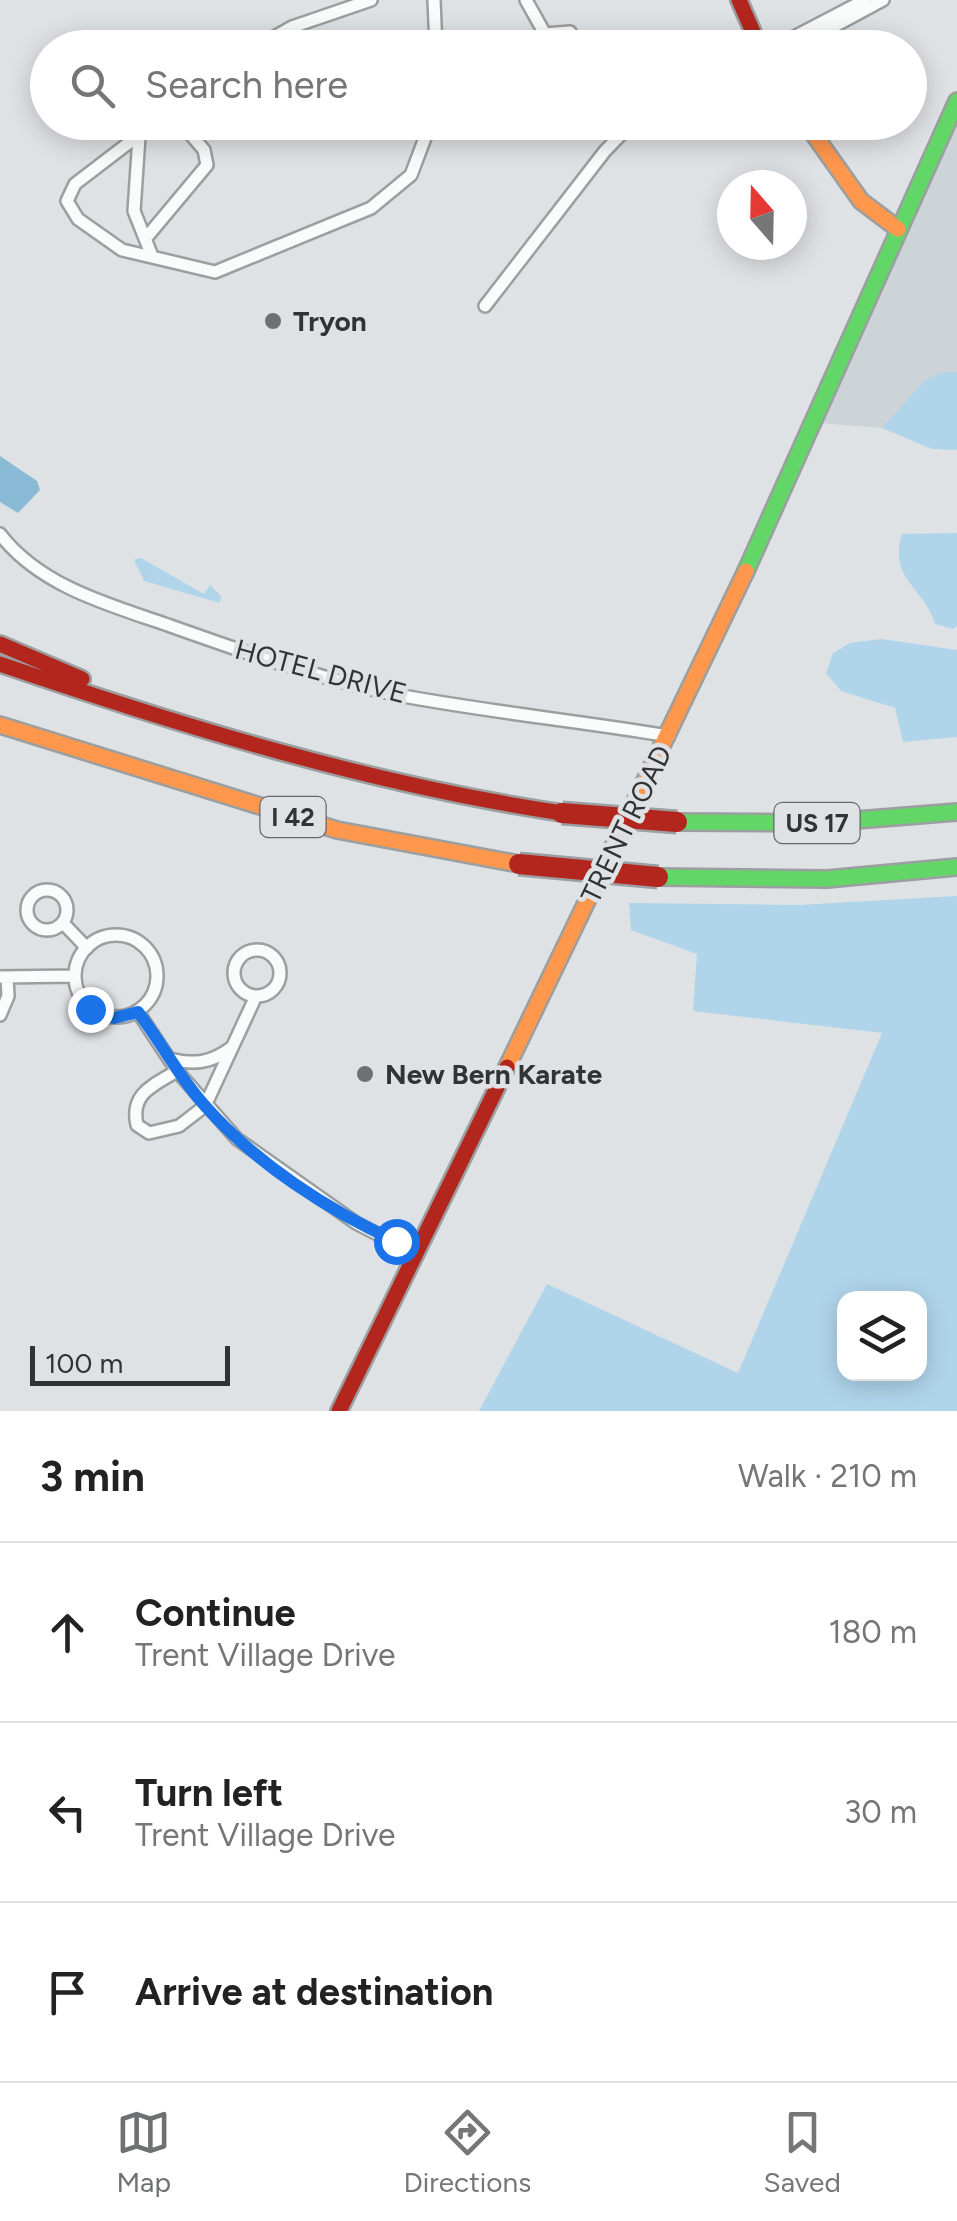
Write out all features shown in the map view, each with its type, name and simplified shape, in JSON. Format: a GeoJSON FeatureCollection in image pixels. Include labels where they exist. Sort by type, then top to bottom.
{"type":"FeatureCollection","features":[{"type":"Feature","properties":{"kind":"main road"},"geometry":{"type":"LineString","coordinates":[[738,0],[752,30]]}},
{"type":"Feature","properties":{"kind":"main road","name":"TRENT ROAD"},"geometry":{"type":"LineString","coordinates":[[339,1411],[669,736],[957,101]]}},
{"type":"Feature","properties":{"kind":"main road"},"geometry":{"type":"LineString","coordinates":[[818,140],[860,201],[898,229]]}},
{"type":"Feature","properties":{"kind":"main road"},"geometry":{"type":"LineString","coordinates":[[0,644],[123,702]]}},
{"type":"Feature","properties":{"kind":"main road"},"geometry":{"type":"LineString","coordinates":[[9,667],[123,702]]}},
{"type":"Feature","properties":{"kind":"main road","name":"US 17"},"geometry":{"type":"LineString","coordinates":[[123,702],[221,740],[415,790],[562,813],[677,822],[819,823],[957,812]]}},
{"type":"Feature","properties":{"kind":"main road","name":"I 42"},"geometry":{"type":"LineString","coordinates":[[0,724],[70,750],[337,830],[519,864],[658,876],[827,879],[957,868]]}},
{"type":"Feature","properties":{"kind":"main road"},"geometry":{"type":"LineString","coordinates":[[0,736],[70,750]]}},
{"type":"Feature","properties":{"kind":"street"},"geometry":{"type":"LineString","coordinates":[[287,30],[372,0]]}},
{"type":"Feature","properties":{"kind":"street"},"geometry":{"type":"LineString","coordinates":[[434,0],[435,30]]}},
{"type":"Feature","properties":{"kind":"street"},"geometry":{"type":"LineString","coordinates":[[526,0],[542,30]]}},
{"type":"Feature","properties":{"kind":"street"},"geometry":{"type":"LineString","coordinates":[[808,30],[865,0]]}},
{"type":"Feature","properties":{"kind":"street"},"geometry":{"type":"LineString","coordinates":[[827,30],[883,0]]}},
{"type":"Feature","properties":{"kind":"street"},"geometry":{"type":"LineString","coordinates":[[135,140],[75,184],[68,201],[78,219],[122,250],[215,272],[371,208],[411,176],[424,140]]}},
{"type":"Feature","properties":{"kind":"street"},"geometry":{"type":"LineString","coordinates":[[139,140],[134,211],[152,256]]}},
{"type":"Feature","properties":{"kind":"street"},"geometry":{"type":"LineString","coordinates":[[146,238],[207,165],[204,150],[195,140]]}},
{"type":"Feature","properties":{"kind":"street"},"geometry":{"type":"LineString","coordinates":[[485,306],[615,140]]}},
{"type":"Feature","properties":{"kind":"street","name":"HOTEL DRIVE"},"geometry":{"type":"LineString","coordinates":[[0,534],[28,564],[57,582],[120,608],[305,670],[463,706],[669,736]]}},
{"type":"Feature","properties":{"kind":"street"},"geometry":{"type":"LineString","coordinates":[[62,923],[87,948]]}},
{"type":"Feature","properties":{"kind":"street"},"geometry":{"type":"LineString","coordinates":[[112,935],[138,941],[149,950],[158,976],[149,1002],[138,1012],[114,1018],[90,1009],[77,988],[75,976],[87,948],[112,935]]}},
{"type":"Feature","properties":{"kind":"street"},"geometry":{"type":"LineString","coordinates":[[176,1071],[139,1096],[133,1107],[137,1125],[149,1133],[178,1126],[205,1106],[256,996],[276,985],[280,970],[274,956],[260,950],[240,957],[234,971],[237,985],[256,996]]}},
{"type":"Feature","properties":{"kind":"street"},"geometry":{"type":"LineString","coordinates":[[0,1015],[8,996],[3,977],[75,976]]}},
{"type":"Feature","properties":{"kind":"street"},"geometry":{"type":"LineString","coordinates":[[138,1012],[176,1071],[205,1106],[276,1170],[356,1223],[416,1254]]}},
{"type":"Feature","properties":{"kind":"street"},"geometry":{"type":"LineString","coordinates":[[170,1059],[192,1064],[217,1058],[232,1048]]}},
{"type":"Feature","properties":{"kind":"shaded area"},"geometry":{"type":"Polygon","coordinates":[[[957,120],[957,372],[943,372],[923,383],[882,428],[818,423],[957,120]]]}},
{"type":"Feature","properties":{"kind":"shaded area"},"geometry":{"type":"Polygon","coordinates":[[[943,372],[957,372],[957,450],[932,449],[882,428],[925,380],[943,372]]]}},
{"type":"Feature","properties":{"kind":"shaded area"},"geometry":{"type":"Polygon","coordinates":[[[0,456],[37,481],[40,490],[18,513],[0,502],[0,456]]]}},
{"type":"Feature","properties":{"kind":"shaded area"},"geometry":{"type":"Polygon","coordinates":[[[957,533],[957,626],[953,629],[935,624],[903,573],[899,550],[902,534],[957,533]]]}},
{"type":"Feature","properties":{"kind":"shaded area"},"geometry":{"type":"Polygon","coordinates":[[[141,558],[204,594],[210,585],[221,596],[220,603],[144,581],[134,560],[141,558]]]}},
{"type":"Feature","properties":{"kind":"shaded area"},"geometry":{"type":"Polygon","coordinates":[[[881,639],[957,650],[957,737],[903,742],[895,708],[841,691],[826,673],[833,653],[850,643],[881,639]]]}},
{"type":"Feature","properties":{"kind":"shaded area"},"geometry":{"type":"Polygon","coordinates":[[[957,896],[957,1411],[479,1411],[547,1284],[738,1373],[882,1033],[693,1011],[697,954],[631,930],[629,903],[799,905],[957,896]]]}},
{"type":"Feature","properties":{"kind":"traffic: fast"},"geometry":{"type":"LineString","coordinates":[[746,571],[957,101]]}},
{"type":"Feature","properties":{"kind":"traffic: fast"},"geometry":{"type":"LineString","coordinates":[[677,822],[819,823],[957,812]]}},
{"type":"Feature","properties":{"kind":"traffic: fast"},"geometry":{"type":"LineString","coordinates":[[658,877],[827,879],[957,867]]}},
{"type":"Feature","properties":{"kind":"traffic: slow"},"geometry":{"type":"LineString","coordinates":[[818,140],[861,201],[898,229]]}},
{"type":"Feature","properties":{"kind":"traffic: slow"},"geometry":{"type":"LineString","coordinates":[[507,1067],[746,571]]}},
{"type":"Feature","properties":{"kind":"traffic: slow"},"geometry":{"type":"LineString","coordinates":[[0,725],[337,830],[519,864]]}},
{"type":"Feature","properties":{"kind":"traffic: jam"},"geometry":{"type":"LineString","coordinates":[[739,0],[752,30]]}},
{"type":"Feature","properties":{"kind":"traffic: jam"},"geometry":{"type":"LineString","coordinates":[[0,644],[82,679]]}},
{"type":"Feature","properties":{"kind":"traffic: jam"},"geometry":{"type":"LineString","coordinates":[[0,664],[139,710],[348,770],[562,813]]}},
{"type":"Feature","properties":{"kind":"traffic: jam"},"geometry":{"type":"LineString","coordinates":[[562,813],[677,822]]}},
{"type":"Feature","properties":{"kind":"traffic: jam"},"geometry":{"type":"LineString","coordinates":[[519,864],[658,877]]}},
{"type":"Feature","properties":{"kind":"traffic: jam"},"geometry":{"type":"LineString","coordinates":[[339,1411],[507,1067]]}},
{"type":"Feature","properties":{"kind":"place","name":"Tryon"},"geometry":{"type":"Point","coordinates":[273,321]}},
{"type":"Feature","properties":{"kind":"place","name":"New Bern Karate"},"geometry":{"type":"Point","coordinates":[365,1074]}},
{"type":"Feature","properties":{"kind":"route"},"geometry":{"type":"LineString","coordinates":[[90,1009],[114,1018],[138,1012],[159,1039],[176,1071],[237,1139],[356,1223],[396,1241]]}}]}
